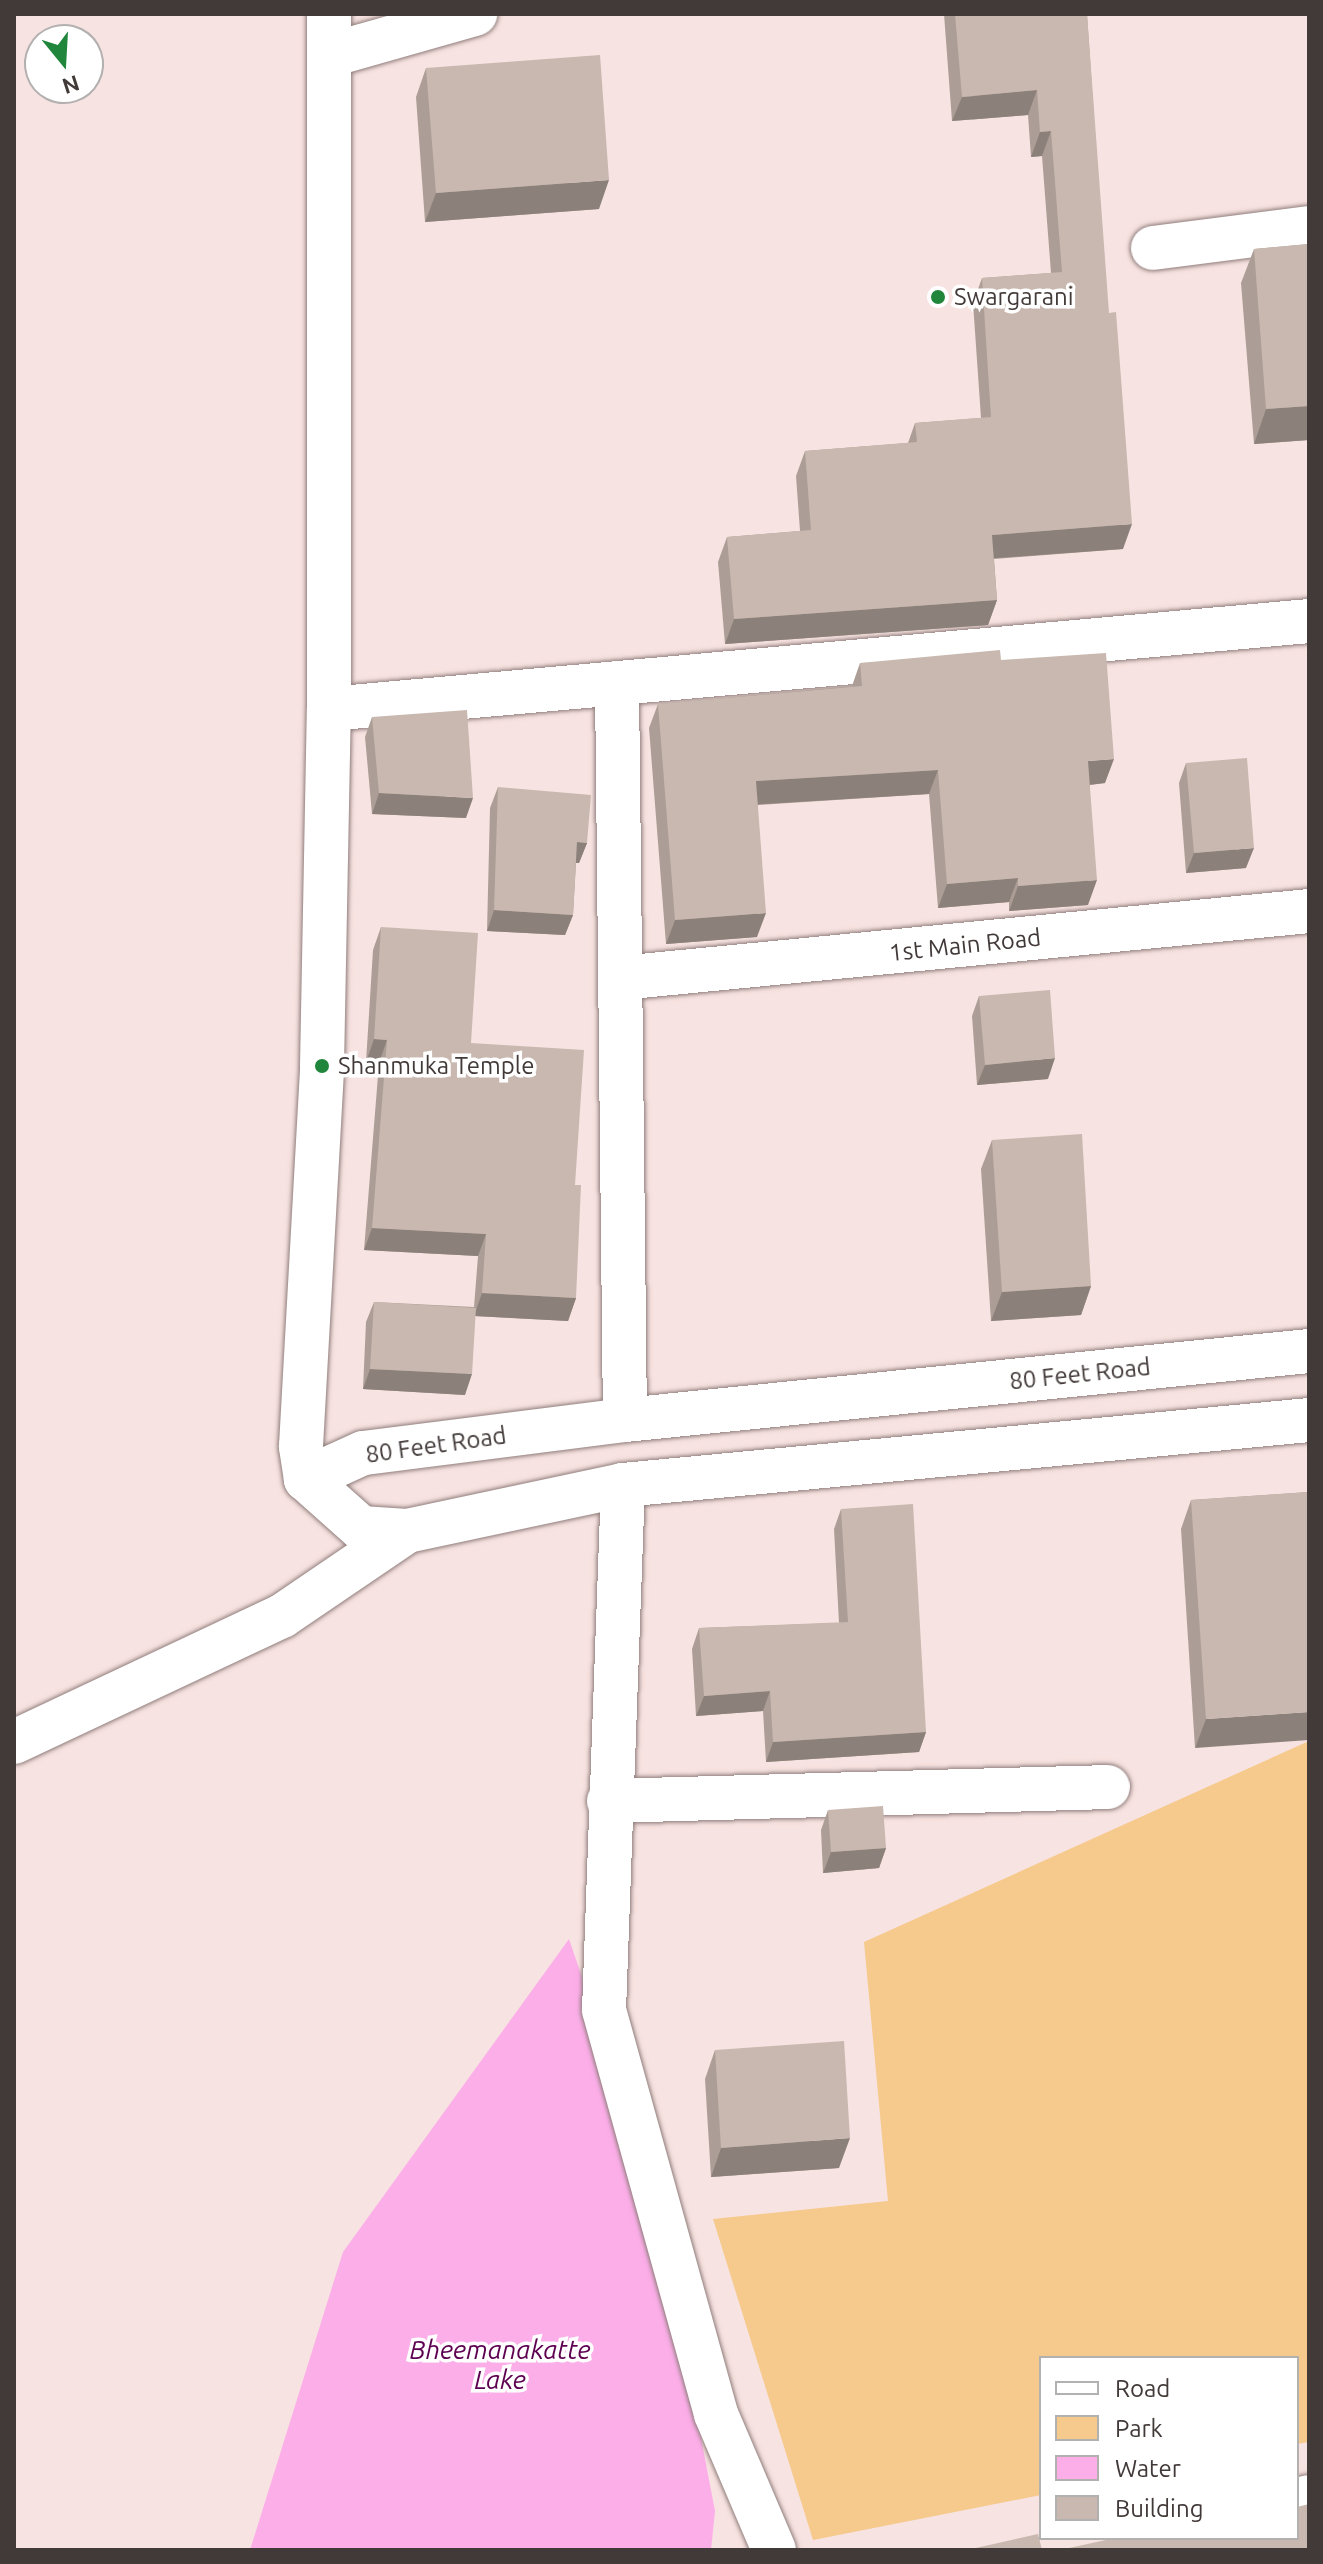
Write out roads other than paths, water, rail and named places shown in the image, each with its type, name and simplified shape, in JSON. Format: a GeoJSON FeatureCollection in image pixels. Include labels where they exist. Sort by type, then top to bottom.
{"type":"FeatureCollection","features":[{"type":"Feature","properties":{"kind":"street"},"geometry":{"type":"LineString","coordinates":[[475,14],[329,34],[329,709],[322,1066],[301,1446],[306,1479],[361,1528],[407,1531],[623,1485],[1309,1420]]}},
{"type":"Feature","properties":{"kind":"street"},"geometry":{"type":"LineString","coordinates":[[1153,248],[1309,228]]}},
{"type":"Feature","properties":{"kind":"street"},"geometry":{"type":"LineString","coordinates":[[329,709],[1309,621]]}},
{"type":"Feature","properties":{"kind":"street"},"geometry":{"type":"LineString","coordinates":[[617,683],[625,1420]]}},
{"type":"Feature","properties":{"kind":"street","name":"1st Main Road"},"geometry":{"type":"LineString","coordinates":[[620,978],[1309,911]]}},
{"type":"Feature","properties":{"kind":"street","name":"80 Feet Road"},"geometry":{"type":"LineString","coordinates":[[306,1479],[363,1453],[625,1420],[1309,1351]]}},
{"type":"Feature","properties":{"kind":"street"},"geometry":{"type":"LineString","coordinates":[[623,1485],[609,1801],[604,2010],[716,2414],[774,2550]]}},
{"type":"Feature","properties":{"kind":"street"},"geometry":{"type":"LineString","coordinates":[[14,1742],[282,1616],[407,1531]]}},
{"type":"Feature","properties":{"kind":"street"},"geometry":{"type":"LineString","coordinates":[[609,1801],[1108,1787]]}},
{"type":"Feature","properties":{"kind":"water","name":"Bheemanakatte Lake"},"geometry":{"type":"Polygon","coordinates":[[[569,1939],[652,2182],[715,2511],[711,2550],[250,2550],[343,2252],[569,1939]]]}},
{"type":"Feature","properties":{"kind":"place","name":"Swargarani"},"geometry":{"type":"Point","coordinates":[938,297]}},
{"type":"Feature","properties":{"kind":"place","name":"Shanmuka Temple"},"geometry":{"type":"Point","coordinates":[322,1066]}}]}
